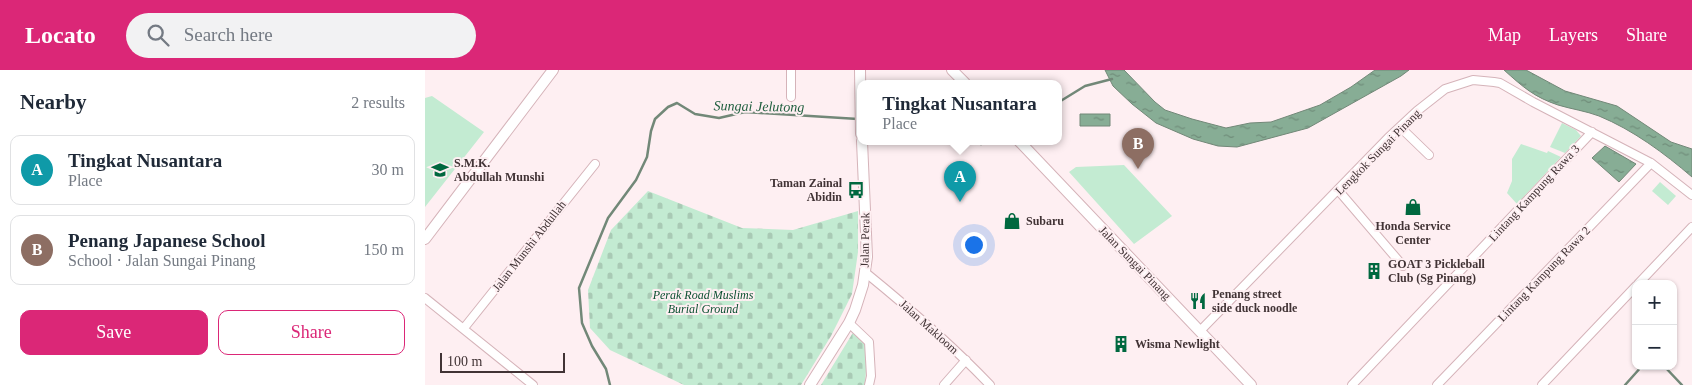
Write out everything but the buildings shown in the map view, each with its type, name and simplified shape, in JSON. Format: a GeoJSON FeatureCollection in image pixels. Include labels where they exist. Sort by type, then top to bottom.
{"type":"FeatureCollection","features":[{"type":"Feature","properties":{"kind":"main road"},"geometry":{"type":"LineString","coordinates":[[425,240],[553,70]]}},
{"type":"Feature","properties":{"kind":"main road"},"geometry":{"type":"LineString","coordinates":[[952,70],[962,80]]}},
{"type":"Feature","properties":{"kind":"main road","name":"Jalan Perak"},"geometry":{"type":"LineString","coordinates":[[810,385],[849,323],[860,297],[866,273],[862,145]]}},
{"type":"Feature","properties":{"kind":"main road","name":"Jalan Sungai Pinang"},"geometry":{"type":"LineString","coordinates":[[1023,145],[1251,385]]}},
{"type":"Feature","properties":{"kind":"street"},"geometry":{"type":"LineString","coordinates":[[791,70],[791,97]]}},
{"type":"Feature","properties":{"kind":"street","name":"Lengkok Sungai Pinang"},"geometry":{"type":"LineString","coordinates":[[1200,331],[1417,111],[1445,89],[1473,80],[1500,83],[1651,163],[1692,195]]}},
{"type":"Feature","properties":{"kind":"street"},"geometry":{"type":"LineString","coordinates":[[1400,127],[1429,155]]}},
{"type":"Feature","properties":{"kind":"street","name":"Lintang Kampung Rawa 3"},"geometry":{"type":"LineString","coordinates":[[1352,385],[1591,132]]}},
{"type":"Feature","properties":{"kind":"street","name":"Lintang Kampung Rawa 2"},"geometry":{"type":"LineString","coordinates":[[1437,385],[1651,163]]}},
{"type":"Feature","properties":{"kind":"street","name":"Jalan Munshi Abdullah"},"geometry":{"type":"LineString","coordinates":[[464,328],[595,164]]}},
{"type":"Feature","properties":{"kind":"street"},"geometry":{"type":"LineString","coordinates":[[1338,190],[1403,266]]}},
{"type":"Feature","properties":{"kind":"street"},"geometry":{"type":"LineString","coordinates":[[1642,280],[1692,227]]}},
{"type":"Feature","properties":{"kind":"street","name":"Jalan Makloom"},"geometry":{"type":"LineString","coordinates":[[866,273],[916,314],[990,385]]}},
{"type":"Feature","properties":{"kind":"street"},"geometry":{"type":"LineString","coordinates":[[1542,385],[1632,290]]}},
{"type":"Feature","properties":{"kind":"street"},"geometry":{"type":"LineString","coordinates":[[425,298],[533,385]]}},
{"type":"Feature","properties":{"kind":"street"},"geometry":{"type":"LineString","coordinates":[[849,323],[869,342],[871,376],[869,385]]}},
{"type":"Feature","properties":{"kind":"street"},"geometry":{"type":"LineString","coordinates":[[944,385],[966,360]]}},
{"type":"Feature","properties":{"kind":"green space","name":"S.M.K. Abdullah Munshi"},"geometry":{"type":"Polygon","coordinates":[[[432,96],[484,132],[425,207],[425,98],[432,96]]]}},
{"type":"Feature","properties":{"kind":"green space"},"geometry":{"type":"Polygon","coordinates":[[[1562,123],[1576,130],[1581,136],[1565,153],[1550,147],[1562,123]]]}},
{"type":"Feature","properties":{"kind":"green space"},"geometry":{"type":"Polygon","coordinates":[[[1521,144],[1547,153],[1548,151],[1561,157],[1517,204],[1507,193],[1512,181],[1512,159],[1521,144]]]}},
{"type":"Feature","properties":{"kind":"green space"},"geometry":{"type":"Polygon","coordinates":[[[1124,165],[1172,216],[1134,244],[1069,172],[1076,167],[1124,165]]]}},
{"type":"Feature","properties":{"kind":"green space"},"geometry":{"type":"Polygon","coordinates":[[[1660,182],[1676,196],[1668,205],[1652,191],[1660,182]]]}},
{"type":"Feature","properties":{"kind":"green space","name":"Perak Road Muslims Burial Ground"},"geometry":{"type":"Polygon","coordinates":[[[648,191],[742,228],[793,230],[858,211],[858,252],[852,294],[831,336],[801,385],[684,385],[610,350],[590,328],[588,290],[611,230],[648,191]]]}},
{"type":"Feature","properties":{"kind":"green space"},"geometry":{"type":"Polygon","coordinates":[[[854,331],[868,343],[865,385],[821,385],[854,331]]]}},
{"type":"Feature","properties":{"kind":"water"},"geometry":{"type":"Polygon","coordinates":[[[1105,70],[1124,70],[1165,110],[1226,128],[1250,123],[1271,122],[1320,105],[1375,70],[1409,70],[1308,128],[1237,147],[1218,146],[1193,139],[1156,123],[1113,86],[1105,70]]]}},
{"type":"Feature","properties":{"kind":"water"},"geometry":{"type":"Polygon","coordinates":[[[1504,70],[1526,70],[1565,91],[1617,106],[1671,142],[1692,149],[1692,177],[1659,151],[1624,128],[1599,116],[1542,99],[1504,70]]]}},
{"type":"Feature","properties":{"kind":"water"},"geometry":{"type":"Polygon","coordinates":[[[1080,114],[1110,114],[1110,126],[1080,126],[1080,114]]]}},
{"type":"Feature","properties":{"kind":"water"},"geometry":{"type":"Polygon","coordinates":[[[1605,146],[1636,164],[1619,182],[1592,158],[1605,146]]]}},
{"type":"Feature","properties":{"kind":"waterway","name":"Sungai Jelutong"},"geometry":{"type":"LineString","coordinates":[[1062,100],[1085,86],[1112,79]]}},
{"type":"Feature","properties":{"kind":"waterway","name":"Sungai Jelutong"},"geometry":{"type":"LineString","coordinates":[[610,385],[606,369],[592,346],[582,323],[579,288],[608,218],[636,180],[647,157],[655,119],[668,107],[677,103],[695,114],[719,118],[745,112],[857,119]]}},
{"type":"Feature","properties":{"kind":"waterway"},"geometry":{"type":"LineString","coordinates":[[1625,385],[1638,370]]}},
{"type":"Feature","properties":{"kind":"waterway"},"geometry":{"type":"LineString","coordinates":[[1668,370],[1682,385]]}},
{"type":"Feature","properties":{"kind":"place","name":"Penang Japanese School"},"geometry":{"type":"Point","coordinates":[1138,169]}},
{"type":"Feature","properties":{"kind":"place","name":"S.M.K. Abdullah Munshi"},"geometry":{"type":"Point","coordinates":[440,170]}},
{"type":"Feature","properties":{"kind":"place","name":"Taman Zainal Abidin"},"geometry":{"type":"Point","coordinates":[856,190]}},
{"type":"Feature","properties":{"kind":"place","name":"Tingkat Nusantara"},"geometry":{"type":"Point","coordinates":[960,202]}},
{"type":"Feature","properties":{"kind":"place","name":"Honda Service Center"},"geometry":{"type":"Point","coordinates":[1413,207]}},
{"type":"Feature","properties":{"kind":"place","name":"Subaru"},"geometry":{"type":"Point","coordinates":[1012,221]}},
{"type":"Feature","properties":{"kind":"place","name":"GOAT 3 Pickleball Club (Sg Pinang)"},"geometry":{"type":"Point","coordinates":[1374,271]}},
{"type":"Feature","properties":{"kind":"place","name":"Penang street side duck noodle"},"geometry":{"type":"Point","coordinates":[1198,301]}},
{"type":"Feature","properties":{"kind":"place","name":"Wisma Newlight"},"geometry":{"type":"Point","coordinates":[1121,344]}}]}
